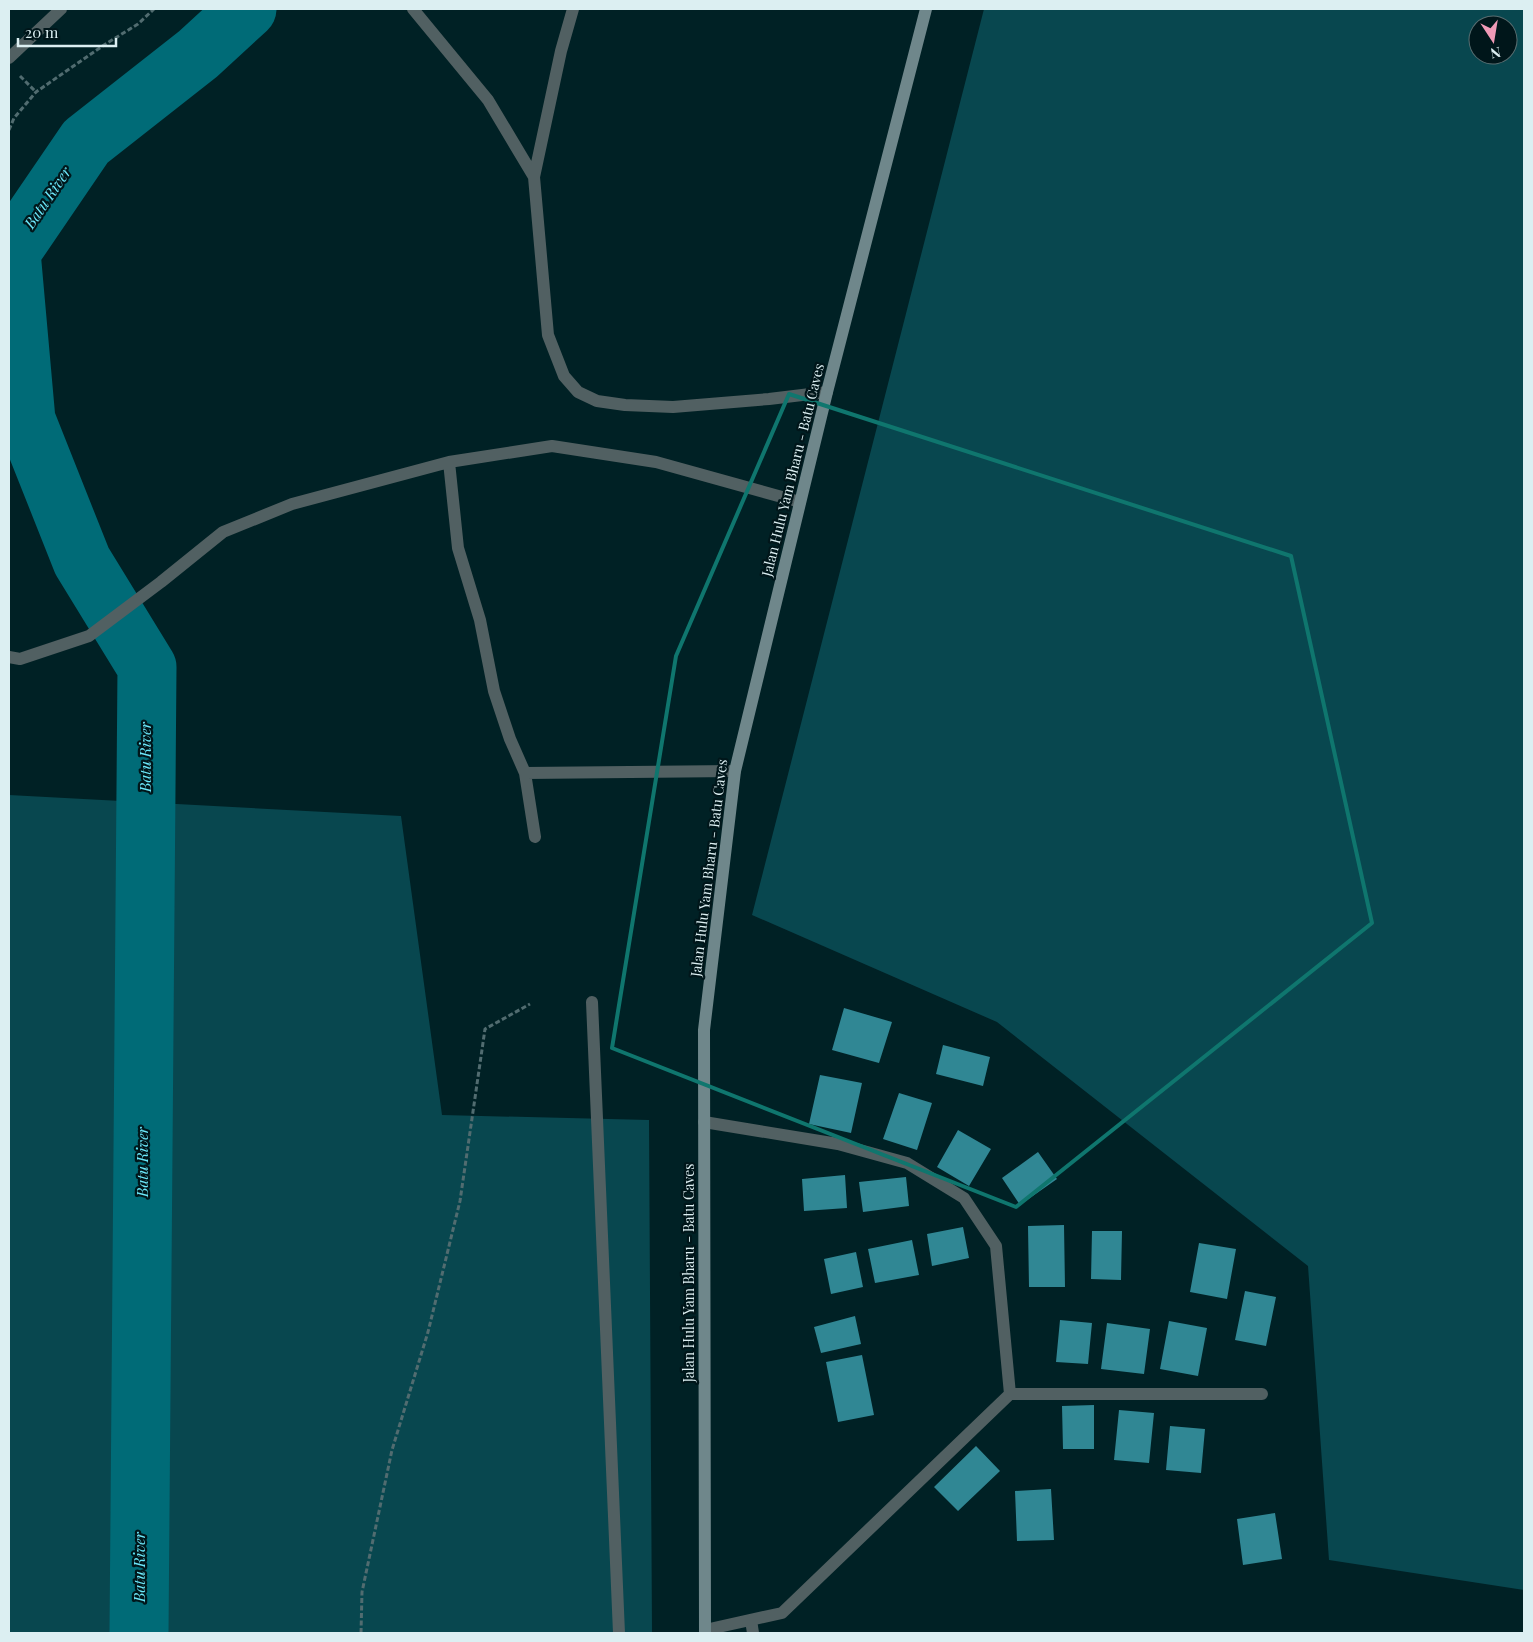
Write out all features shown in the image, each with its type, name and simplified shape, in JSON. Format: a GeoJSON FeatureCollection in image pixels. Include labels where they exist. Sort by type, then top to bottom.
{"type":"FeatureCollection","features":[{"type":"Feature","properties":{"kind":"main road","name":"Jalan Hulu Yam Bharu - Batu Caves"},"geometry":{"type":"LineString","coordinates":[[705,1632],[704,1030],[735,771],[800,502],[926,9]]}},
{"type":"Feature","properties":{"kind":"street"},"geometry":{"type":"LineString","coordinates":[[9,58],[61,9]]}},
{"type":"Feature","properties":{"kind":"street"},"geometry":{"type":"LineString","coordinates":[[413,9],[488,100],[534,177]]}},
{"type":"Feature","properties":{"kind":"street"},"geometry":{"type":"LineString","coordinates":[[573,9],[560,51],[534,177],[548,335],[564,376],[578,392],[598,401],[625,405],[673,407],[828,392]]}},
{"type":"Feature","properties":{"kind":"street"},"geometry":{"type":"LineString","coordinates":[[9,657],[20,658],[89,636],[223,532],[292,504],[449,462],[552,446],[656,462],[800,502]]}},
{"type":"Feature","properties":{"kind":"street"},"geometry":{"type":"LineString","coordinates":[[449,462],[458,548],[480,620],[494,691],[510,740],[525,773],[535,837]]}},
{"type":"Feature","properties":{"kind":"street"},"geometry":{"type":"LineString","coordinates":[[525,773],[735,771]]}},
{"type":"Feature","properties":{"kind":"street"},"geometry":{"type":"LineString","coordinates":[[592,1002],[618,1633]]}},
{"type":"Feature","properties":{"kind":"street"},"geometry":{"type":"LineString","coordinates":[[704,1122],[838,1144],[907,1163],[964,1198],[996,1246],[1010,1394]]}},
{"type":"Feature","properties":{"kind":"street"},"geometry":{"type":"LineString","coordinates":[[705,1632],[782,1613],[1010,1394],[1262,1394]]}},
{"type":"Feature","properties":{"kind":"street"},"geometry":{"type":"LineString","coordinates":[[751,1620],[753,1633]]}},
{"type":"Feature","properties":{"kind":"path"},"geometry":{"type":"LineString","coordinates":[[9,130],[14,118],[36,92],[138,24],[154,9]]}},
{"type":"Feature","properties":{"kind":"path"},"geometry":{"type":"LineString","coordinates":[[361,1633],[362,1592],[392,1450],[428,1332],[460,1202],[485,1029],[530,1004]]}},
{"type":"Feature","properties":{"kind":"highlighted area"},"geometry":{"type":"Polygon","coordinates":[[[789,394],[1291,556],[1372,923],[1016,1207],[612,1048],[676,656],[789,394]]]}},
{"type":"Feature","properties":{"kind":"shaded area"},"geometry":{"type":"Polygon","coordinates":[[[984,9],[1524,9],[1524,1590],[1329,1560],[1308,1266],[997,1022],[752,915],[984,9]]]}},
{"type":"Feature","properties":{"kind":"shaded area"},"geometry":{"type":"Polygon","coordinates":[[[9,795],[401,816],[442,1115],[649,1120],[652,1633],[9,1633],[9,795]]]}},
{"type":"Feature","properties":{"kind":"building"},"geometry":{"type":"Polygon","coordinates":[[[844,1008],[892,1022],[879,1063],[832,1050],[844,1008]]]}},
{"type":"Feature","properties":{"kind":"building"},"geometry":{"type":"Polygon","coordinates":[[[943,1045],[990,1057],[983,1086],[936,1074],[943,1045]]]}},
{"type":"Feature","properties":{"kind":"building"},"geometry":{"type":"Polygon","coordinates":[[[820,1075],[862,1083],[851,1133],[809,1124],[820,1075]]]}},
{"type":"Feature","properties":{"kind":"building"},"geometry":{"type":"Polygon","coordinates":[[[899,1093],[932,1103],[917,1150],[883,1139],[899,1093]]]}},
{"type":"Feature","properties":{"kind":"building"},"geometry":{"type":"Polygon","coordinates":[[[958,1130],[991,1149],[969,1186],[937,1167],[958,1130]]]}},
{"type":"Feature","properties":{"kind":"building"},"geometry":{"type":"Polygon","coordinates":[[[1038,1152],[1057,1179],[1020,1205],[1002,1178],[1038,1152]]]}},
{"type":"Feature","properties":{"kind":"building"},"geometry":{"type":"Polygon","coordinates":[[[845,1175],[847,1208],[804,1211],[802,1179],[845,1175]]]}},
{"type":"Feature","properties":{"kind":"building"},"geometry":{"type":"Polygon","coordinates":[[[906,1177],[909,1206],[863,1212],[859,1182],[906,1177]]]}},
{"type":"Feature","properties":{"kind":"building"},"geometry":{"type":"Polygon","coordinates":[[[1064,1225],[1065,1287],[1029,1287],[1028,1226],[1064,1225]]]}},
{"type":"Feature","properties":{"kind":"building"},"geometry":{"type":"Polygon","coordinates":[[[963,1227],[969,1258],[932,1266],[927,1234],[963,1227]]]}},
{"type":"Feature","properties":{"kind":"building"},"geometry":{"type":"Polygon","coordinates":[[[1092,1231],[1122,1231],[1121,1280],[1091,1279],[1092,1231]]]}},
{"type":"Feature","properties":{"kind":"building"},"geometry":{"type":"Polygon","coordinates":[[[912,1240],[919,1275],[875,1283],[868,1249],[912,1240]]]}},
{"type":"Feature","properties":{"kind":"building"},"geometry":{"type":"Polygon","coordinates":[[[1199,1243],[1236,1249],[1227,1299],[1190,1292],[1199,1243]]]}},
{"type":"Feature","properties":{"kind":"building"},"geometry":{"type":"Polygon","coordinates":[[[856,1252],[863,1287],[831,1294],[824,1259],[856,1252]]]}},
{"type":"Feature","properties":{"kind":"building"},"geometry":{"type":"Polygon","coordinates":[[[1245,1291],[1276,1297],[1266,1346],[1235,1340],[1245,1291]]]}},
{"type":"Feature","properties":{"kind":"building"},"geometry":{"type":"Polygon","coordinates":[[[855,1316],[861,1344],[821,1353],[814,1327],[855,1316]]]}},
{"type":"Feature","properties":{"kind":"building"},"geometry":{"type":"Polygon","coordinates":[[[1060,1320],[1092,1323],[1088,1364],[1056,1362],[1060,1320]]]}},
{"type":"Feature","properties":{"kind":"building"},"geometry":{"type":"Polygon","coordinates":[[[1169,1321],[1207,1328],[1198,1376],[1160,1369],[1169,1321]]]}},
{"type":"Feature","properties":{"kind":"building"},"geometry":{"type":"Polygon","coordinates":[[[1107,1323],[1150,1329],[1144,1374],[1101,1369],[1107,1323]]]}},
{"type":"Feature","properties":{"kind":"building"},"geometry":{"type":"Polygon","coordinates":[[[862,1355],[874,1415],[838,1422],[826,1362],[862,1355]]]}},
{"type":"Feature","properties":{"kind":"building"},"geometry":{"type":"Polygon","coordinates":[[[1094,1405],[1094,1449],[1063,1449],[1062,1406],[1094,1405]]]}},
{"type":"Feature","properties":{"kind":"building"},"geometry":{"type":"Polygon","coordinates":[[[1119,1410],[1154,1413],[1149,1463],[1114,1460],[1119,1410]]]}},
{"type":"Feature","properties":{"kind":"building"},"geometry":{"type":"Polygon","coordinates":[[[1170,1426],[1205,1429],[1201,1473],[1166,1470],[1170,1426]]]}},
{"type":"Feature","properties":{"kind":"building"},"geometry":{"type":"Polygon","coordinates":[[[976,1446],[1000,1471],[958,1511],[934,1487],[976,1446]]]}},
{"type":"Feature","properties":{"kind":"building"},"geometry":{"type":"Polygon","coordinates":[[[1051,1489],[1054,1540],[1017,1541],[1015,1491],[1051,1489]]]}},
{"type":"Feature","properties":{"kind":"building"},"geometry":{"type":"Polygon","coordinates":[[[1275,1513],[1282,1559],[1243,1565],[1237,1519],[1275,1513]]]}},
{"type":"Feature","properties":{"kind":"waterway","name":"Batu River"},"geometry":{"type":"LineString","coordinates":[[139,1633],[147,667],[82,561],[26,420],[11,252],[86,142],[198,54],[247,9]]}}]}
